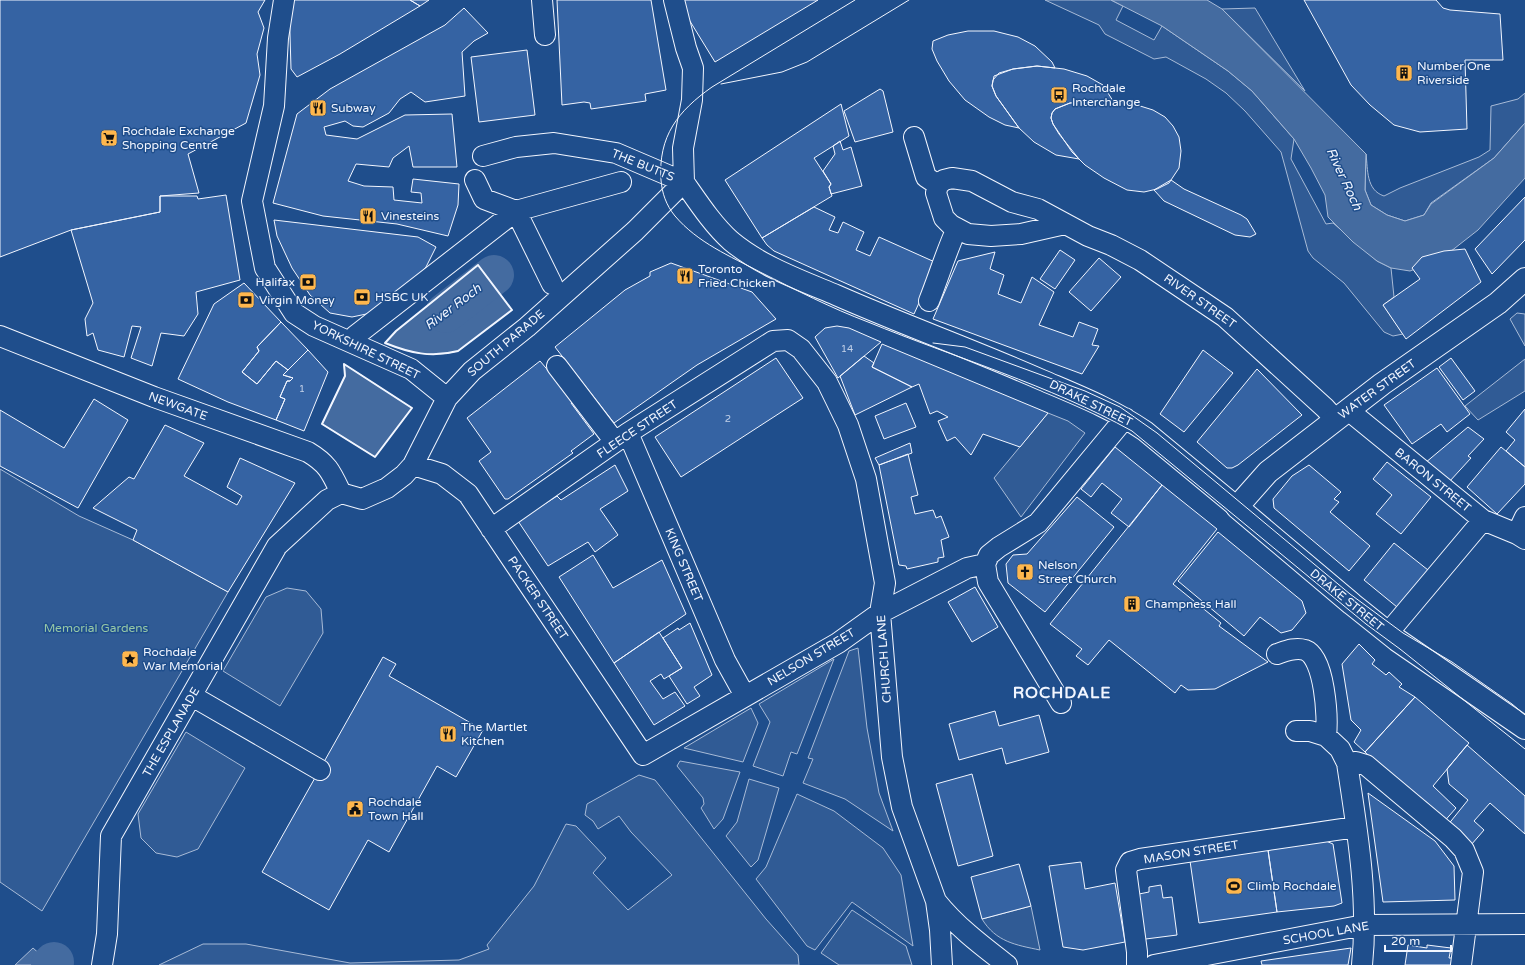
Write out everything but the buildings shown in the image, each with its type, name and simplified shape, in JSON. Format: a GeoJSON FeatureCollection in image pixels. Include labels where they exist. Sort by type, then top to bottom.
{"type":"FeatureCollection","features":[{"type":"Feature","properties":{"kind":"main road","name":"WATER STREET"},"geometry":{"type":"LineString","coordinates":[[1237,508],[1268,472],[1382,384],[1498,303],[1525,279]]}},
{"type":"Feature","properties":{"kind":"main road","name":"DRAKE STREET"},"geometry":{"type":"LineString","coordinates":[[1237,508],[1388,633],[1523,723]]}},
{"type":"Feature","properties":{"kind":"street","name":"YORKSHIRE STREET"},"geometry":{"type":"LineString","coordinates":[[284,0],[278,38],[274,106],[252,201],[265,268],[294,313],[314,326],[411,370],[447,398]]}},
{"type":"Feature","properties":{"kind":"street"},"geometry":{"type":"LineString","coordinates":[[542,0],[545,35]]}},
{"type":"Feature","properties":{"kind":"street"},"geometry":{"type":"LineString","coordinates":[[674,0],[686,48],[693,68],[694,87],[683,148],[684,182]]}},
{"type":"Feature","properties":{"kind":"street"},"geometry":{"type":"LineString","coordinates":[[914,137],[926,177],[938,185],[936,193],[944,218],[957,228],[968,234],[991,236],[1021,234],[1065,224]]}},
{"type":"Feature","properties":{"kind":"street","name":"THE BUTTS"},"geometry":{"type":"LineString","coordinates":[[483,156],[516,147],[554,143],[616,153],[684,182]]}},
{"type":"Feature","properties":{"kind":"street","name":"RIVER STREET"},"geometry":{"type":"LineString","coordinates":[[938,185],[944,180],[952,178],[972,181],[1012,202],[1038,209],[1065,224],[1140,260],[1225,317],[1325,408],[1342,415]]}},
{"type":"Feature","properties":{"kind":"street"},"geometry":{"type":"LineString","coordinates":[[475,180],[484,199],[516,211],[552,284]]}},
{"type":"Feature","properties":{"kind":"street"},"geometry":{"type":"LineString","coordinates":[[355,336],[516,211],[621,182]]}},
{"type":"Feature","properties":{"kind":"street","name":"SOUTH PARADE"},"geometry":{"type":"LineString","coordinates":[[341,493],[362,499],[387,488],[404,475],[413,465],[447,398],[472,371],[527,327],[640,227],[684,182]]}},
{"type":"Feature","properties":{"kind":"street","name":"DRAKE STREET"},"geometry":{"type":"LineString","coordinates":[[684,182],[701,207],[732,241],[774,269],[918,330],[965,347],[1091,401],[1125,418],[1145,431],[1237,508]]}},
{"type":"Feature","properties":{"kind":"street"},"geometry":{"type":"LineString","coordinates":[[929,300],[942,269],[947,249],[957,228]]}},
{"type":"Feature","properties":{"kind":"street","name":"NEWGATE"},"geometry":{"type":"LineString","coordinates":[[0,336],[154,397],[308,452],[322,460],[330,470],[341,493]]}},
{"type":"Feature","properties":{"kind":"street","name":"FLEECE STREET"},"geometry":{"type":"LineString","coordinates":[[491,529],[621,438],[773,341],[788,340]]}},
{"type":"Feature","properties":{"kind":"street","name":"CHURCH LANE"},"geometry":{"type":"LineString","coordinates":[[788,340],[801,349],[827,382],[856,447],[866,479],[885,583],[880,613],[892,757],[902,807],[936,901],[940,930],[942,965]]}},
{"type":"Feature","properties":{"kind":"street","name":"KING STREET"},"geometry":{"type":"LineString","coordinates":[[558,366],[621,438],[725,660],[745,696]]}},
{"type":"Feature","properties":{"kind":"street","name":"BARON STREET"},"geometry":{"type":"LineString","coordinates":[[1342,415],[1483,520],[1522,530]]}},
{"type":"Feature","properties":{"kind":"street"},"geometry":{"type":"LineString","coordinates":[[1061,703],[988,582],[985,564],[989,556],[999,547],[1038,523],[1125,418]]}},
{"type":"Feature","properties":{"kind":"street","name":"PACKER STREET"},"geometry":{"type":"LineString","coordinates":[[413,465],[442,474],[468,494],[643,755]]}},
{"type":"Feature","properties":{"kind":"street","name":"THE ESPLANADE"},"geometry":{"type":"LineString","coordinates":[[102,965],[107,934],[111,836],[277,546],[327,500],[341,493]]}},
{"type":"Feature","properties":{"kind":"street"},"geometry":{"type":"LineString","coordinates":[[1388,633],[1483,520]]}},
{"type":"Feature","properties":{"kind":"street","name":"NELSON STREET"},"geometry":{"type":"LineString","coordinates":[[643,755],[838,643],[880,613],[966,568],[985,564]]}},
{"type":"Feature","properties":{"kind":"street"},"geometry":{"type":"LineString","coordinates":[[1278,654],[1295,649],[1305,650],[1314,657],[1319,670],[1327,714],[1326,736]]}},
{"type":"Feature","properties":{"kind":"street"},"geometry":{"type":"LineString","coordinates":[[192,696],[320,770]]}},
{"type":"Feature","properties":{"kind":"street"},"geometry":{"type":"LineString","coordinates":[[1296,731],[1310,731],[1326,736],[1340,750],[1347,763],[1364,899],[1362,965]]}},
{"type":"Feature","properties":{"kind":"street"},"geometry":{"type":"LineString","coordinates":[[1347,763],[1356,762],[1366,765],[1453,838],[1464,850],[1473,872],[1461,965]]}},
{"type":"Feature","properties":{"kind":"street","name":"MASON STREET"},"geometry":{"type":"LineString","coordinates":[[1137,965],[1137,952],[1126,870],[1130,862],[1140,859],[1356,827]]}},
{"type":"Feature","properties":{"kind":"street","name":"CHURCH LANE"},"geometry":{"type":"LineString","coordinates":[[936,901],[951,919],[964,931],[1007,965]]}},
{"type":"Feature","properties":{"kind":"street","name":"SCHOOL LANE"},"geometry":{"type":"LineString","coordinates":[[1154,965],[1364,925],[1525,924]]}},
{"type":"Feature","properties":{"kind":"green space"},"geometry":{"type":"Polygon","coordinates":[[[1045,0],[1111,0],[1123,6],[1116,20],[1154,40],[1162,26],[1228,71],[1252,91],[1294,139],[1291,159],[1326,224],[1333,223],[1377,261],[1391,268],[1394,297],[1383,305],[1403,334],[1393,336],[1384,332],[1344,283],[1313,258],[1308,251],[1281,152],[1245,111],[1226,93],[1206,79],[1166,57],[1154,59],[1105,34],[1099,25],[1045,0]]]}},
{"type":"Feature","properties":{"kind":"green space"},"geometry":{"type":"Polygon","coordinates":[[[1255,8],[1305,91],[1222,9],[1255,8]]]}},
{"type":"Feature","properties":{"kind":"green space"},"geometry":{"type":"Polygon","coordinates":[[[1525,93],[1525,123],[1494,158],[1431,203],[1424,215],[1405,221],[1387,215],[1371,205],[1365,190],[1366,154],[1371,184],[1378,193],[1384,196],[1400,188],[1479,157],[1490,150],[1491,106],[1518,99],[1525,93]]]}},
{"type":"Feature","properties":{"kind":"green space"},"geometry":{"type":"Polygon","coordinates":[[[1517,313],[1525,314],[1525,346],[1510,319],[1517,313]]]}},
{"type":"Feature","properties":{"kind":"green space"},"geometry":{"type":"Polygon","coordinates":[[[1525,359],[1525,391],[1478,420],[1465,406],[1525,359]]]}},
{"type":"Feature","properties":{"kind":"green space"},"geometry":{"type":"Polygon","coordinates":[[[1048,413],[1068,421],[1085,433],[1021,517],[994,478],[1048,413]]]}},
{"type":"Feature","properties":{"kind":"green space","name":"Memorial Gardens"},"geometry":{"type":"Polygon","coordinates":[[[0,469],[79,516],[133,540],[228,592],[42,911],[0,882],[0,469]]]}},
{"type":"Feature","properties":{"kind":"green space"},"geometry":{"type":"Polygon","coordinates":[[[287,588],[306,591],[321,609],[323,633],[280,706],[223,671],[266,597],[287,588]]]}},
{"type":"Feature","properties":{"kind":"green space"},"geometry":{"type":"Polygon","coordinates":[[[858,648],[867,728],[879,793],[893,831],[845,799],[803,783],[813,759],[808,758],[849,651],[858,648]]]}},
{"type":"Feature","properties":{"kind":"green space"},"geometry":{"type":"Polygon","coordinates":[[[834,659],[797,754],[791,752],[783,776],[753,766],[770,722],[759,704],[834,659]]]}},
{"type":"Feature","properties":{"kind":"green space"},"geometry":{"type":"Polygon","coordinates":[[[751,708],[758,723],[743,762],[684,748],[751,708]]]}},
{"type":"Feature","properties":{"kind":"green space"},"geometry":{"type":"Polygon","coordinates":[[[186,732],[245,768],[198,849],[177,857],[156,853],[141,838],[138,814],[186,732]]]}},
{"type":"Feature","properties":{"kind":"green space"},"geometry":{"type":"Polygon","coordinates":[[[680,761],[740,772],[723,819],[714,829],[701,808],[704,804],[703,798],[677,766],[680,761]]]}},
{"type":"Feature","properties":{"kind":"green space"},"geometry":{"type":"Polygon","coordinates":[[[639,775],[655,780],[766,919],[798,955],[799,965],[159,965],[203,944],[246,944],[350,963],[459,960],[489,949],[487,945],[534,886],[566,824],[576,826],[606,858],[593,873],[628,910],[672,875],[631,832],[619,816],[598,829],[593,821],[585,815],[587,804],[639,775]]]}},
{"type":"Feature","properties":{"kind":"green space"},"geometry":{"type":"Polygon","coordinates":[[[749,779],[779,788],[758,860],[751,867],[726,836],[737,822],[749,779]]]}},
{"type":"Feature","properties":{"kind":"green space"},"geometry":{"type":"Polygon","coordinates":[[[797,794],[834,811],[883,848],[901,875],[913,946],[852,902],[815,950],[807,946],[756,879],[766,867],[797,794]]]}},
{"type":"Feature","properties":{"kind":"green space"},"geometry":{"type":"Polygon","coordinates":[[[1031,906],[1040,950],[1015,944],[1000,938],[982,919],[1031,906]]]}},
{"type":"Feature","properties":{"kind":"green space"},"geometry":{"type":"Polygon","coordinates":[[[852,910],[906,946],[912,965],[839,965],[821,953],[852,910]]]}},
{"type":"Feature","properties":{"kind":"water"},"geometry":{"type":"Polygon","coordinates":[[[1111,0],[1207,0],[1222,9],[1366,154],[1365,190],[1371,205],[1387,215],[1405,221],[1424,215],[1431,204],[1494,158],[1525,123],[1525,178],[1478,230],[1441,259],[1410,271],[1391,268],[1377,261],[1353,242],[1328,217],[1325,195],[1294,139],[1252,91],[1228,71],[1162,26],[1111,0]]]}},
{"type":"Feature","properties":{"kind":"water"},"geometry":{"type":"Polygon","coordinates":[[[478,265],[512,310],[458,351],[430,354],[412,352],[385,343],[396,331],[478,265]]]}},
{"type":"Feature","properties":{"kind":"water"},"geometry":{"type":"Polygon","coordinates":[[[344,364],[412,408],[375,457],[322,424],[345,376],[344,364]]]}},
{"type":"Feature","properties":{"kind":"water"},"geometry":{"type":"Polygon","coordinates":[[[33,948],[52,965],[15,965],[33,948]]]}},
{"type":"Feature","properties":{"kind":"waterway","name":"River Roch"},"geometry":{"type":"LineString","coordinates":[[445,313],[494,275]]}},
{"type":"Feature","properties":{"kind":"waterway","name":"River Roch"},"geometry":{"type":"LineString","coordinates":[[51,965],[54,962]]}},
{"type":"Feature","properties":{"kind":"tram line"},"geometry":{"type":"LineString","coordinates":[[855,0],[712,87],[689,105],[680,115],[667,138],[661,164],[663,194],[669,208],[675,216],[684,226],[715,248],[760,272],[854,317],[1035,386],[1132,431],[1366,624],[1400,649],[1525,749]]}},
{"type":"Feature","properties":{"kind":"tram line"},"geometry":{"type":"LineString","coordinates":[[721,84],[782,72],[807,62],[909,0]]}},
{"type":"Feature","properties":{"kind":"tram line"},"geometry":{"type":"LineString","coordinates":[[933,343],[965,347],[1085,391],[1120,407],[1157,433],[1350,594],[1403,633],[1452,662],[1512,704],[1525,715]]}},
{"type":"Feature","properties":{"kind":"wall"},"geometry":{"type":"LineString","coordinates":[[478,265],[512,310],[458,351],[430,354],[412,352],[385,343],[396,331],[478,265]]}},
{"type":"Feature","properties":{"kind":"wall"},"geometry":{"type":"LineString","coordinates":[[344,364],[412,408],[375,457],[322,424],[345,376],[344,364]]}},
{"type":"Feature","properties":{"kind":"place","name":"Number One Riverside"},"geometry":{"type":"Point","coordinates":[1404,73]}},
{"type":"Feature","properties":{"kind":"place","name":"Rochdale Interchange"},"geometry":{"type":"Point","coordinates":[1059,95]}},
{"type":"Feature","properties":{"kind":"place","name":"Subway"},"geometry":{"type":"Point","coordinates":[318,108]}},
{"type":"Feature","properties":{"kind":"place","name":"Rochdale Exchange Shopping Centre"},"geometry":{"type":"Point","coordinates":[109,138]}},
{"type":"Feature","properties":{"kind":"place","name":"Vinesteins"},"geometry":{"type":"Point","coordinates":[368,216]}},
{"type":"Feature","properties":{"kind":"place","name":"Toronto Fried Chicken"},"geometry":{"type":"Point","coordinates":[685,276]}},
{"type":"Feature","properties":{"kind":"place","name":"Halifax"},"geometry":{"type":"Point","coordinates":[308,282]}},
{"type":"Feature","properties":{"kind":"place","name":"HSBC UK"},"geometry":{"type":"Point","coordinates":[362,297]}},
{"type":"Feature","properties":{"kind":"place","name":"Virgin Money"},"geometry":{"type":"Point","coordinates":[246,300]}},
{"type":"Feature","properties":{"kind":"place","name":"Nelson Street Church"},"geometry":{"type":"Point","coordinates":[1025,572]}},
{"type":"Feature","properties":{"kind":"place","name":"Champness Hall"},"geometry":{"type":"Point","coordinates":[1132,604]}},
{"type":"Feature","properties":{"kind":"place","name":"Rochdale War Memorial"},"geometry":{"type":"Point","coordinates":[130,659]}},
{"type":"Feature","properties":{"kind":"place","name":"The Martlet Kitchen"},"geometry":{"type":"Point","coordinates":[448,734]}},
{"type":"Feature","properties":{"kind":"place","name":"Rochdale Town Hall"},"geometry":{"type":"Point","coordinates":[355,809]}},
{"type":"Feature","properties":{"kind":"place","name":"Climb Rochdale"},"geometry":{"type":"Point","coordinates":[1234,886]}},
{"type":"Feature","properties":{"kind":"district","name":"ROCHDALE"},"geometry":{"type":"Point","coordinates":[1062,693]}}]}
